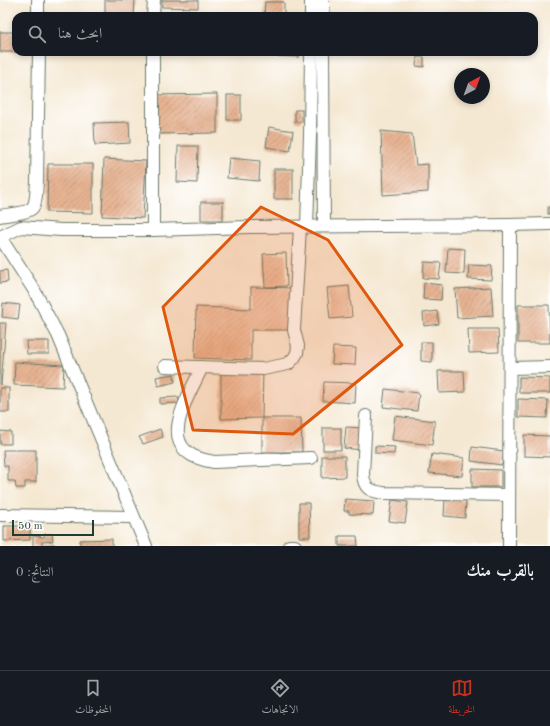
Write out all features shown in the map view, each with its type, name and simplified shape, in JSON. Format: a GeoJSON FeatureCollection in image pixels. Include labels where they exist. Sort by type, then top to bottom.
{"type":"FeatureCollection","features":[{"type":"Feature","properties":{"kind":"street"},"geometry":{"type":"LineString","coordinates":[[38,0],[38,12]]}},
{"type":"Feature","properties":{"kind":"street"},"geometry":{"type":"LineString","coordinates":[[153,12],[154,0]]}},
{"type":"Feature","properties":{"kind":"street"},"geometry":{"type":"LineString","coordinates":[[311,0],[311,12]]}},
{"type":"Feature","properties":{"kind":"street"},"geometry":{"type":"LineString","coordinates":[[323,0],[323,12]]}},
{"type":"Feature","properties":{"kind":"street"},"geometry":{"type":"LineString","coordinates":[[0,216],[28,211],[33,208],[35,202],[38,182],[39,56]]}},
{"type":"Feature","properties":{"kind":"street"},"geometry":{"type":"LineString","coordinates":[[153,56],[153,230]]}},
{"type":"Feature","properties":{"kind":"street"},"geometry":{"type":"LineString","coordinates":[[165,366],[263,369],[288,364],[297,353],[298,346],[294,330],[304,227],[310,136],[311,56]]}},
{"type":"Feature","properties":{"kind":"street"},"geometry":{"type":"LineString","coordinates":[[323,56],[324,226]]}},
{"type":"Feature","properties":{"kind":"street"},"geometry":{"type":"LineString","coordinates":[[146,546],[58,335],[34,290],[0,237],[21,228],[61,230],[153,230],[324,226],[510,226],[550,224]]}},
{"type":"Feature","properties":{"kind":"street"},"geometry":{"type":"LineString","coordinates":[[509,546],[510,226]]}},
{"type":"Feature","properties":{"kind":"street"},"geometry":{"type":"LineString","coordinates":[[510,368],[550,366]]}},
{"type":"Feature","properties":{"kind":"street"},"geometry":{"type":"LineString","coordinates":[[202,367],[178,423],[177,434],[180,442],[188,453],[203,460],[214,462],[312,458]]}},
{"type":"Feature","properties":{"kind":"street"},"geometry":{"type":"LineString","coordinates":[[366,416],[363,474],[364,484],[373,491],[509,496]]}},
{"type":"Feature","properties":{"kind":"street"},"geometry":{"type":"LineString","coordinates":[[0,515],[134,518]]}},
{"type":"Feature","properties":{"kind":"street"},"geometry":{"type":"LineString","coordinates":[[289,546],[295,546]]}},
{"type":"Feature","properties":{"kind":"highlighted area"},"geometry":{"type":"Polygon","coordinates":[[[261,207],[328,240],[402,345],[293,434],[193,430],[163,307],[261,207]]]}},
{"type":"Feature","properties":{"kind":"building"},"geometry":{"type":"Polygon","coordinates":[[[105,0],[135,0],[134,12],[105,12],[105,0]]]}},
{"type":"Feature","properties":{"kind":"building"},"geometry":{"type":"Polygon","coordinates":[[[162,0],[198,0],[198,8],[162,7],[162,0]]]}},
{"type":"Feature","properties":{"kind":"building"},"geometry":{"type":"Polygon","coordinates":[[[265,2],[284,2],[284,12],[264,12],[265,2]]]}},
{"type":"Feature","properties":{"kind":"building"},"geometry":{"type":"Polygon","coordinates":[[[0,32],[12,32],[12,52],[0,52],[0,32]]]}},
{"type":"Feature","properties":{"kind":"building"},"geometry":{"type":"Polygon","coordinates":[[[272,56],[299,56],[299,57],[272,56]]]}},
{"type":"Feature","properties":{"kind":"building"},"geometry":{"type":"Polygon","coordinates":[[[417,57],[424,57],[424,67],[416,66],[417,57]]]}},
{"type":"Feature","properties":{"kind":"building"},"geometry":{"type":"Polygon","coordinates":[[[217,94],[217,133],[155,134],[154,95],[217,94]]]}},
{"type":"Feature","properties":{"kind":"building"},"geometry":{"type":"Polygon","coordinates":[[[227,95],[241,95],[241,120],[227,120],[227,95]]]}},
{"type":"Feature","properties":{"kind":"building"},"geometry":{"type":"Polygon","coordinates":[[[295,110],[302,110],[302,122],[295,122],[295,110]]]}},
{"type":"Feature","properties":{"kind":"building"},"geometry":{"type":"Polygon","coordinates":[[[129,122],[130,143],[95,145],[94,123],[129,122]]]}},
{"type":"Feature","properties":{"kind":"building"},"geometry":{"type":"Polygon","coordinates":[[[269,127],[293,131],[290,151],[266,147],[269,127]]]}},
{"type":"Feature","properties":{"kind":"building"},"geometry":{"type":"Polygon","coordinates":[[[381,131],[412,134],[416,165],[428,164],[428,192],[383,195],[381,131]]]}},
{"type":"Feature","properties":{"kind":"building"},"geometry":{"type":"Polygon","coordinates":[[[178,146],[198,146],[197,183],[177,182],[178,146]]]}},
{"type":"Feature","properties":{"kind":"building"},"geometry":{"type":"Polygon","coordinates":[[[229,158],[260,161],[259,181],[227,178],[229,158]]]}},
{"type":"Feature","properties":{"kind":"building"},"geometry":{"type":"Polygon","coordinates":[[[104,159],[146,161],[143,218],[102,216],[104,159]]]}},
{"type":"Feature","properties":{"kind":"building"},"geometry":{"type":"Polygon","coordinates":[[[48,164],[93,164],[93,213],[47,212],[48,164]]]}},
{"type":"Feature","properties":{"kind":"building"},"geometry":{"type":"Polygon","coordinates":[[[274,169],[293,169],[293,199],[274,199],[274,169]]]}},
{"type":"Feature","properties":{"kind":"building"},"geometry":{"type":"Polygon","coordinates":[[[201,202],[223,202],[223,220],[201,220],[201,202]]]}},
{"type":"Feature","properties":{"kind":"building"},"geometry":{"type":"Polygon","coordinates":[[[548,207],[550,207],[550,214],[548,214],[548,207]]]}},
{"type":"Feature","properties":{"kind":"building"},"geometry":{"type":"Polygon","coordinates":[[[448,248],[465,249],[464,274],[446,273],[448,248]]]}},
{"type":"Feature","properties":{"kind":"building"},"geometry":{"type":"Polygon","coordinates":[[[286,253],[287,286],[265,287],[263,254],[286,253]]]}},
{"type":"Feature","properties":{"kind":"building"},"geometry":{"type":"Polygon","coordinates":[[[424,262],[441,263],[439,279],[423,278],[424,262]]]}},
{"type":"Feature","properties":{"kind":"building"},"geometry":{"type":"Polygon","coordinates":[[[469,265],[492,266],[491,280],[468,279],[469,265]]]}},
{"type":"Feature","properties":{"kind":"building"},"geometry":{"type":"Polygon","coordinates":[[[7,270],[8,282],[0,283],[0,271],[7,270]]]}},
{"type":"Feature","properties":{"kind":"building"},"geometry":{"type":"Polygon","coordinates":[[[424,283],[442,285],[441,300],[423,299],[424,283]]]}},
{"type":"Feature","properties":{"kind":"building"},"geometry":{"type":"Polygon","coordinates":[[[349,286],[352,317],[330,319],[327,288],[349,286]]]}},
{"type":"Feature","properties":{"kind":"building"},"geometry":{"type":"Polygon","coordinates":[[[251,287],[294,288],[294,330],[251,330],[251,360],[195,358],[196,307],[251,309],[251,287]]]}},
{"type":"Feature","properties":{"kind":"building"},"geometry":{"type":"Polygon","coordinates":[[[491,287],[493,316],[457,318],[455,289],[491,287]]]}},
{"type":"Feature","properties":{"kind":"building"},"geometry":{"type":"Polygon","coordinates":[[[3,303],[20,305],[18,319],[2,317],[3,303]]]}},
{"type":"Feature","properties":{"kind":"building"},"geometry":{"type":"Polygon","coordinates":[[[518,305],[549,305],[550,343],[518,343],[518,305]]]}},
{"type":"Feature","properties":{"kind":"building"},"geometry":{"type":"Polygon","coordinates":[[[437,311],[439,324],[424,326],[423,313],[437,311]]]}},
{"type":"Feature","properties":{"kind":"building"},"geometry":{"type":"Polygon","coordinates":[[[0,323],[6,323],[1,385],[0,385],[0,323]]]}},
{"type":"Feature","properties":{"kind":"building"},"geometry":{"type":"Polygon","coordinates":[[[468,329],[498,329],[499,352],[469,353],[468,329]]]}},
{"type":"Feature","properties":{"kind":"building"},"geometry":{"type":"Polygon","coordinates":[[[26,341],[49,341],[49,354],[27,354],[26,341]]]}},
{"type":"Feature","properties":{"kind":"building"},"geometry":{"type":"Polygon","coordinates":[[[421,342],[432,342],[432,362],[421,361],[421,342]]]}},
{"type":"Feature","properties":{"kind":"building"},"geometry":{"type":"Polygon","coordinates":[[[333,347],[356,348],[355,365],[332,364],[333,347]]]}},
{"type":"Feature","properties":{"kind":"building"},"geometry":{"type":"Polygon","coordinates":[[[15,362],[64,365],[63,387],[14,385],[15,362]]]}},
{"type":"Feature","properties":{"kind":"building"},"geometry":{"type":"Polygon","coordinates":[[[221,369],[263,369],[262,418],[221,419],[221,369]]]}},
{"type":"Feature","properties":{"kind":"building"},"geometry":{"type":"Polygon","coordinates":[[[438,371],[464,371],[465,392],[439,393],[438,371]]]}},
{"type":"Feature","properties":{"kind":"building"},"geometry":{"type":"Polygon","coordinates":[[[174,374],[175,382],[158,386],[156,377],[174,374]]]}},
{"type":"Feature","properties":{"kind":"building"},"geometry":{"type":"Polygon","coordinates":[[[519,377],[550,378],[550,393],[519,393],[519,377]]]}},
{"type":"Feature","properties":{"kind":"building"},"geometry":{"type":"Polygon","coordinates":[[[324,382],[356,383],[355,403],[323,401],[324,382]]]}},
{"type":"Feature","properties":{"kind":"building"},"geometry":{"type":"Polygon","coordinates":[[[0,388],[9,388],[9,412],[0,412],[0,388]]]}},
{"type":"Feature","properties":{"kind":"building"},"geometry":{"type":"Polygon","coordinates":[[[385,389],[419,393],[417,411],[383,407],[385,389]]]}},
{"type":"Feature","properties":{"kind":"building"},"geometry":{"type":"Polygon","coordinates":[[[178,397],[179,403],[160,404],[160,398],[178,397]]]}},
{"type":"Feature","properties":{"kind":"building"},"geometry":{"type":"Polygon","coordinates":[[[518,399],[548,400],[547,418],[518,417],[518,399]]]}},
{"type":"Feature","properties":{"kind":"building"},"geometry":{"type":"Polygon","coordinates":[[[395,416],[435,421],[432,445],[392,440],[395,416]]]}},
{"type":"Feature","properties":{"kind":"building"},"geometry":{"type":"Polygon","coordinates":[[[262,418],[301,418],[302,452],[262,452],[262,418]]]}},
{"type":"Feature","properties":{"kind":"building"},"geometry":{"type":"Polygon","coordinates":[[[346,427],[363,428],[362,450],[344,448],[346,427]]]}},
{"type":"Feature","properties":{"kind":"building"},"geometry":{"type":"Polygon","coordinates":[[[323,428],[341,428],[341,450],[323,450],[323,428]]]}},
{"type":"Feature","properties":{"kind":"building"},"geometry":{"type":"Polygon","coordinates":[[[160,429],[163,437],[143,444],[139,437],[160,429]]]}},
{"type":"Feature","properties":{"kind":"building"},"geometry":{"type":"Polygon","coordinates":[[[0,431],[11,432],[11,444],[0,444],[0,431]]]}},
{"type":"Feature","properties":{"kind":"building"},"geometry":{"type":"Polygon","coordinates":[[[524,435],[550,436],[550,457],[524,456],[524,435]]]}},
{"type":"Feature","properties":{"kind":"building"},"geometry":{"type":"Polygon","coordinates":[[[375,446],[395,447],[394,454],[375,453],[375,446]]]}},
{"type":"Feature","properties":{"kind":"building"},"geometry":{"type":"Polygon","coordinates":[[[472,447],[504,451],[502,465],[471,461],[472,447]]]}},
{"type":"Feature","properties":{"kind":"building"},"geometry":{"type":"Polygon","coordinates":[[[3,450],[36,450],[36,482],[25,482],[25,488],[16,488],[15,481],[8,481],[8,466],[4,466],[3,450]]]}},
{"type":"Feature","properties":{"kind":"building"},"geometry":{"type":"Polygon","coordinates":[[[432,454],[464,458],[462,476],[429,473],[432,454]]]}},
{"type":"Feature","properties":{"kind":"building"},"geometry":{"type":"Polygon","coordinates":[[[322,456],[345,456],[345,477],[322,478],[322,456]]]}},
{"type":"Feature","properties":{"kind":"building"},"geometry":{"type":"Polygon","coordinates":[[[472,469],[501,470],[501,487],[472,487],[472,469]]]}},
{"type":"Feature","properties":{"kind":"building"},"geometry":{"type":"Polygon","coordinates":[[[345,499],[374,501],[373,515],[349,514],[349,511],[344,511],[345,499]]]}},
{"type":"Feature","properties":{"kind":"building"},"geometry":{"type":"Polygon","coordinates":[[[445,499],[466,500],[465,518],[444,516],[445,499]]]}},
{"type":"Feature","properties":{"kind":"building"},"geometry":{"type":"Polygon","coordinates":[[[392,500],[408,502],[405,523],[389,521],[392,500]]]}},
{"type":"Feature","properties":{"kind":"building"},"geometry":{"type":"Polygon","coordinates":[[[299,503],[309,503],[310,537],[299,537],[299,503]]]}},
{"type":"Feature","properties":{"kind":"building"},"geometry":{"type":"Polygon","coordinates":[[[4,526],[30,526],[30,540],[4,541],[4,526]]]}},
{"type":"Feature","properties":{"kind":"building"},"geometry":{"type":"Polygon","coordinates":[[[45,534],[52,534],[53,541],[42,542],[42,545],[54,544],[54,546],[33,546],[33,536],[44,537],[45,534]]]}},
{"type":"Feature","properties":{"kind":"building"},"geometry":{"type":"Polygon","coordinates":[[[339,536],[357,536],[358,546],[339,546],[339,536]]]}},
{"type":"Feature","properties":{"kind":"building"},"geometry":{"type":"Polygon","coordinates":[[[112,539],[112,546],[80,546],[80,540],[112,539]]]}}]}
